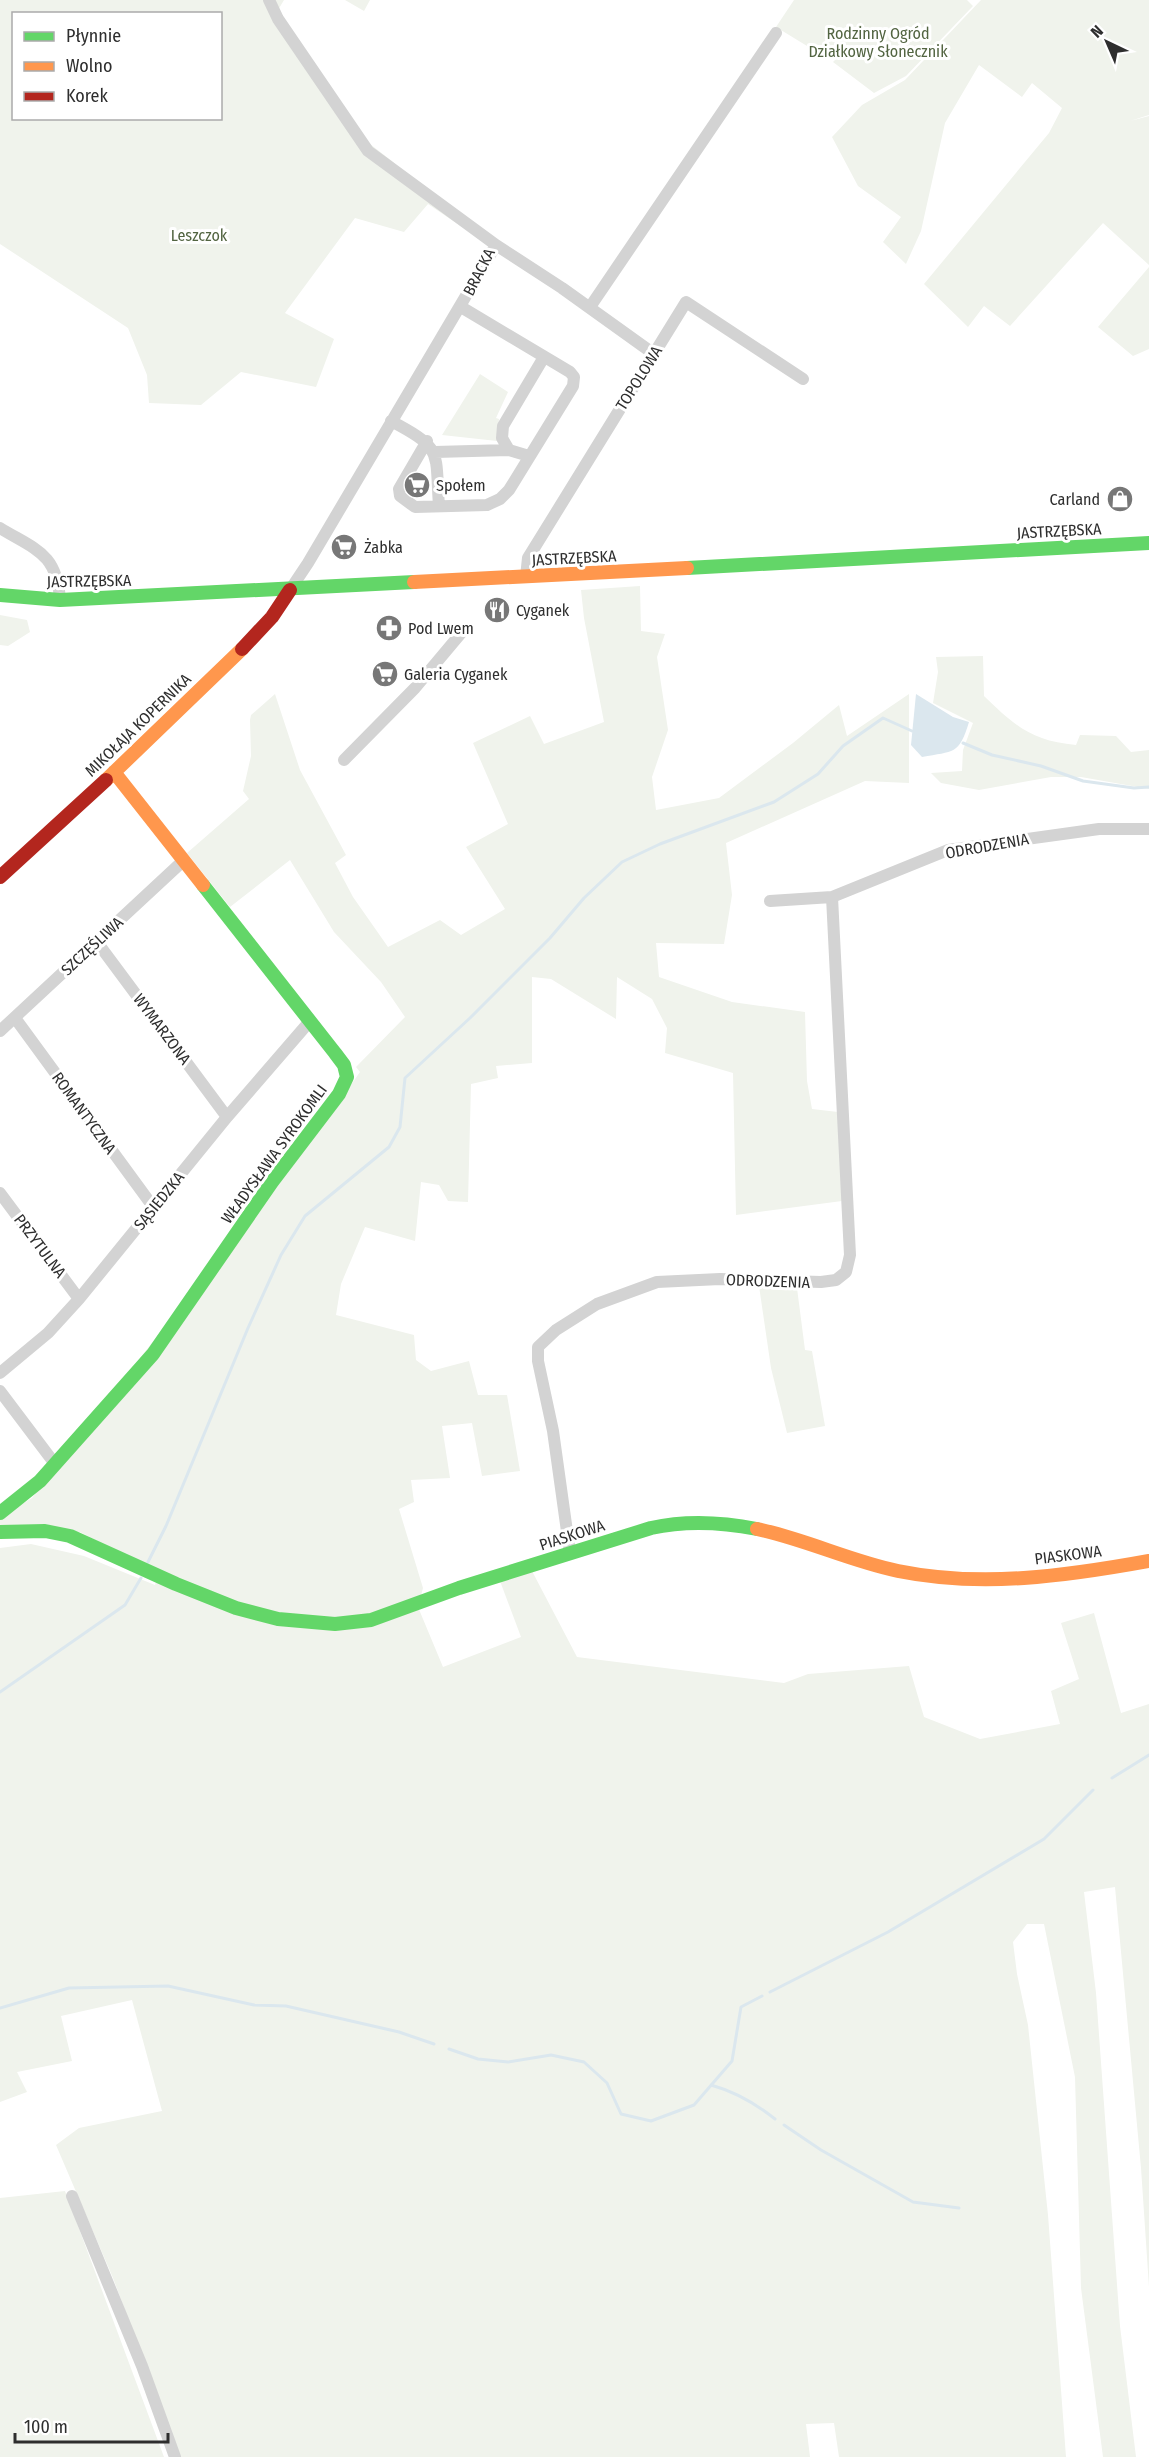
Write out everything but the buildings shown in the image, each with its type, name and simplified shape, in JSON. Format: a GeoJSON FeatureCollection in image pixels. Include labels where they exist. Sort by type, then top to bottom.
{"type":"FeatureCollection","features":[{"type":"Feature","properties":{"kind":"street","name":"BRACKA"},"geometry":{"type":"LineString","coordinates":[[269,0],[278,20],[368,151],[496,246],[290,590]]}},
{"type":"Feature","properties":{"kind":"street"},"geometry":{"type":"LineString","coordinates":[[590,307],[776,33]]}},
{"type":"Feature","properties":{"kind":"street"},"geometry":{"type":"LineString","coordinates":[[496,246],[590,307],[654,354]]}},
{"type":"Feature","properties":{"kind":"street","name":"TOPOLOWA"},"geometry":{"type":"LineString","coordinates":[[526,577],[528,558],[686,302],[803,379]]}},
{"type":"Feature","properties":{"kind":"street"},"geometry":{"type":"LineString","coordinates":[[427,441],[399,489],[400,496],[415,507],[487,505],[500,499],[509,490],[573,386],[574,377],[570,372],[461,307]]}},
{"type":"Feature","properties":{"kind":"street"},"geometry":{"type":"LineString","coordinates":[[509,450],[502,438],[503,426],[544,357]]}},
{"type":"Feature","properties":{"kind":"street"},"geometry":{"type":"LineString","coordinates":[[392,421],[427,441],[435,452],[439,506]]}},
{"type":"Feature","properties":{"kind":"street"},"geometry":{"type":"LineString","coordinates":[[435,452],[509,450],[529,456]]}},
{"type":"Feature","properties":{"kind":"street"},"geometry":{"type":"LineString","coordinates":[[0,528],[43,554],[59,580],[60,600]]}},
{"type":"Feature","properties":{"kind":"street","name":"JASTRZĘBSKA"},"geometry":{"type":"LineString","coordinates":[[0,595],[60,600],[290,590],[1149,543]]}},
{"type":"Feature","properties":{"kind":"street","name":"MIKOŁAJA KOPERNIKA"},"geometry":{"type":"LineString","coordinates":[[0,877],[114,772],[250,641],[272,617],[290,590]]}},
{"type":"Feature","properties":{"kind":"street"},"geometry":{"type":"LineString","coordinates":[[344,760],[415,688],[462,632]]}},
{"type":"Feature","properties":{"kind":"street","name":"WŁADYSŁAWA SYROKOMLI"},"geometry":{"type":"LineString","coordinates":[[0,1513],[40,1481],[153,1354],[272,1182],[339,1094],[346,1077],[344,1065],[114,772]]}},
{"type":"Feature","properties":{"kind":"street","name":"ODRODZENIA"},"geometry":{"type":"LineString","coordinates":[[770,901],[832,897],[948,850],[1099,829],[1149,829]]}},
{"type":"Feature","properties":{"kind":"street","name":"SZCZĘŚLIWA"},"geometry":{"type":"LineString","coordinates":[[0,1031],[183,861]]}},
{"type":"Feature","properties":{"kind":"street","name":"ODRODZENIA"},"geometry":{"type":"LineString","coordinates":[[570,1553],[560,1476],[538,1347],[556,1330],[597,1304],[657,1282],[720,1279],[821,1282],[836,1280],[846,1272],[850,1255],[832,897]]}},
{"type":"Feature","properties":{"kind":"street","name":"WYMARZONA"},"geometry":{"type":"LineString","coordinates":[[97,942],[227,1117]]}},
{"type":"Feature","properties":{"kind":"street","name":"ROMANTYCZNA"},"geometry":{"type":"LineString","coordinates":[[15,1018],[154,1208]]}},
{"type":"Feature","properties":{"kind":"street","name":"SĄSIEDZKA"},"geometry":{"type":"LineString","coordinates":[[0,1373],[48,1333],[79,1299],[227,1117],[310,1021]]}},
{"type":"Feature","properties":{"kind":"street","name":"PRZYTULNA"},"geometry":{"type":"LineString","coordinates":[[0,1193],[79,1299]]}},
{"type":"Feature","properties":{"kind":"street"},"geometry":{"type":"LineString","coordinates":[[0,1391],[55,1464]]}},
{"type":"Feature","properties":{"kind":"street","name":"PIASKOWA"},"geometry":{"type":"LineString","coordinates":[[0,1532],[58,1533],[74,1538],[186,1590],[244,1612],[275,1619],[324,1624],[369,1620],[482,1580],[642,1531],[679,1523],[706,1522],[741,1526],[778,1534],[874,1565],[923,1575],[1016,1578],[1149,1561]]}},
{"type":"Feature","properties":{"kind":"street"},"geometry":{"type":"LineString","coordinates":[[72,2196],[142,2366],[175,2457]]}},
{"type":"Feature","properties":{"kind":"green space","name":"Leszczok"},"geometry":{"type":"Polygon","coordinates":[[[0,0],[284,0],[278,10],[361,137],[393,162],[462,227],[428,204],[404,232],[355,218],[285,313],[334,339],[316,387],[241,372],[201,405],[149,403],[147,375],[128,328],[0,244],[0,0]]]}},
{"type":"Feature","properties":{"kind":"green space"},"geometry":{"type":"Polygon","coordinates":[[[345,0],[370,0],[364,11],[345,0]]]}},
{"type":"Feature","properties":{"kind":"green space","name":"Rodzinny Ogród Działkowy Słonecznik"},"geometry":{"type":"Polygon","coordinates":[[[794,0],[967,0],[973,6],[906,76],[874,93],[833,62],[835,60],[829,54],[825,57],[776,27],[794,0]]]}},
{"type":"Feature","properties":{"kind":"green space"},"geometry":{"type":"Polygon","coordinates":[[[981,0],[1149,0],[1149,115],[1130,121],[1149,116],[1149,265],[1103,223],[1010,326],[984,306],[968,327],[924,284],[1049,133],[1062,108],[1032,83],[1022,97],[979,65],[945,123],[921,231],[906,264],[883,242],[901,217],[858,186],[832,137],[862,105],[905,80],[981,0]]]}},
{"type":"Feature","properties":{"kind":"green space"},"geometry":{"type":"Polygon","coordinates":[[[1149,267],[1149,349],[1133,356],[1098,327],[1149,267]]]}},
{"type":"Feature","properties":{"kind":"green space"},"geometry":{"type":"Polygon","coordinates":[[[480,374],[508,392],[496,418],[499,419],[497,441],[442,435],[480,374]]]}},
{"type":"Feature","properties":{"kind":"green space"},"geometry":{"type":"Polygon","coordinates":[[[640,586],[641,631],[665,634],[657,657],[668,730],[652,777],[656,810],[719,798],[793,743],[839,705],[847,736],[909,694],[909,783],[865,781],[726,843],[732,895],[724,944],[656,943],[659,977],[732,1002],[805,1012],[807,1081],[812,1109],[838,1112],[842,1201],[736,1215],[733,1073],[665,1053],[667,1028],[652,999],[617,977],[616,1019],[551,979],[532,977],[532,1063],[496,1066],[498,1078],[471,1084],[468,1202],[448,1201],[439,1185],[421,1182],[415,1241],[365,1227],[341,1284],[336,1315],[414,1335],[416,1360],[431,1371],[469,1361],[478,1395],[507,1395],[520,1471],[482,1476],[472,1423],[442,1426],[450,1478],[411,1480],[414,1502],[399,1509],[423,1588],[418,1607],[443,1667],[521,1637],[500,1581],[532,1571],[577,1657],[784,1683],[808,1674],[909,1666],[924,1717],[980,1739],[1060,1724],[1051,1691],[1079,1679],[1061,1623],[1094,1613],[1121,1713],[1149,1704],[1149,2287],[1141,2168],[1115,1887],[1084,1892],[1096,1993],[1120,2326],[1136,2457],[1103,2457],[1081,2288],[1075,2077],[1044,1924],[1027,1924],[1013,1942],[1028,2025],[1048,2215],[1066,2457],[839,2457],[834,2423],[806,2424],[810,2457],[180,2457],[113,2278],[56,2145],[79,2128],[162,2111],[132,2000],[61,2016],[72,2061],[17,2072],[27,2092],[0,2102],[0,1548],[31,1544],[84,1556],[155,1585],[159,1573],[80,1532],[0,1526],[0,1517],[32,1498],[348,1089],[360,1072],[356,1067],[405,1017],[381,982],[334,932],[290,860],[230,907],[187,853],[249,799],[243,791],[251,756],[251,715],[275,694],[300,770],[346,855],[335,863],[353,897],[388,947],[440,920],[461,935],[505,909],[466,847],[508,824],[473,743],[530,716],[544,744],[604,722],[584,618],[581,590],[640,586]]]}},
{"type":"Feature","properties":{"kind":"green space"},"geometry":{"type":"Polygon","coordinates":[[[0,615],[27,620],[30,632],[8,646],[0,645],[0,615]]]}},
{"type":"Feature","properties":{"kind":"green space"},"geometry":{"type":"Polygon","coordinates":[[[983,656],[984,696],[1005,716],[1025,730],[1047,740],[1076,745],[1080,735],[1116,736],[1131,752],[1149,750],[1149,789],[1081,777],[1051,777],[979,790],[941,783],[931,773],[962,771],[963,750],[973,723],[933,703],[938,672],[936,657],[983,656]]]}},
{"type":"Feature","properties":{"kind":"green space"},"geometry":{"type":"Polygon","coordinates":[[[759,1286],[797,1288],[805,1350],[812,1351],[825,1426],[787,1433],[771,1368],[759,1286]]]}},
{"type":"Feature","properties":{"kind":"green space"},"geometry":{"type":"Polygon","coordinates":[[[65,2191],[164,2457],[0,2457],[0,2198],[65,2191]]]}},
{"type":"Feature","properties":{"kind":"shaded area"},"geometry":{"type":"Polygon","coordinates":[[[916,694],[953,717],[969,722],[962,741],[954,750],[922,757],[911,745],[916,694]]]}},
{"type":"Feature","properties":{"kind":"waterway"},"geometry":{"type":"LineString","coordinates":[[148,1562],[166,1526],[248,1328],[281,1255],[305,1216],[389,1147],[400,1127],[405,1078],[470,1018],[550,938],[584,898],[622,862],[660,844],[774,802],[818,774],[843,746],[883,718],[912,731]]}},
{"type":"Feature","properties":{"kind":"waterway"},"geometry":{"type":"LineString","coordinates":[[963,743],[992,755],[1041,766],[1083,781],[1134,788],[1149,787]]}},
{"type":"Feature","properties":{"kind":"waterway"},"geometry":{"type":"LineString","coordinates":[[0,1692],[125,1605],[141,1578]]}},
{"type":"Feature","properties":{"kind":"waterway"},"geometry":{"type":"LineString","coordinates":[[1112,1778],[1149,1755]]}},
{"type":"Feature","properties":{"kind":"waterway"},"geometry":{"type":"LineString","coordinates":[[770,1992],[888,1932],[1044,1839],[1093,1790]]}},
{"type":"Feature","properties":{"kind":"waterway"},"geometry":{"type":"LineString","coordinates":[[0,2008],[69,1988],[168,1986],[254,2005],[286,2006],[399,2032],[434,2044]]}},
{"type":"Feature","properties":{"kind":"waterway"},"geometry":{"type":"LineString","coordinates":[[449,2049],[478,2059],[508,2062],[551,2055],[584,2062],[607,2083],[621,2114],[651,2121],[694,2105],[732,2061],[741,2007],[762,1996]]}},
{"type":"Feature","properties":{"kind":"waterway"},"geometry":{"type":"LineString","coordinates":[[711,2085],[745,2099],[775,2119]]}},
{"type":"Feature","properties":{"kind":"waterway"},"geometry":{"type":"LineString","coordinates":[[784,2125],[821,2150],[913,2202],[959,2208]]}},
{"type":"Feature","properties":{"kind":"traffic: fast"},"geometry":{"type":"LineString","coordinates":[[687,568],[1149,543]]}},
{"type":"Feature","properties":{"kind":"traffic: fast"},"geometry":{"type":"LineString","coordinates":[[0,595],[60,600],[414,582]]}},
{"type":"Feature","properties":{"kind":"traffic: fast"},"geometry":{"type":"LineString","coordinates":[[0,1513],[40,1481],[153,1354],[272,1182],[339,1094],[347,1077],[344,1065],[203,885]]}},
{"type":"Feature","properties":{"kind":"traffic: fast"},"geometry":{"type":"LineString","coordinates":[[0,1532],[45,1531],[70,1536],[176,1584],[236,1608],[278,1619],[335,1624],[371,1620],[459,1588],[651,1528],[704,1523],[757,1529]]}},
{"type":"Feature","properties":{"kind":"traffic: slow"},"geometry":{"type":"LineString","coordinates":[[414,582],[687,568]]}},
{"type":"Feature","properties":{"kind":"traffic: slow"},"geometry":{"type":"LineString","coordinates":[[106,780],[242,649]]}},
{"type":"Feature","properties":{"kind":"traffic: slow"},"geometry":{"type":"LineString","coordinates":[[114,772],[203,885]]}},
{"type":"Feature","properties":{"kind":"traffic: slow"},"geometry":{"type":"LineString","coordinates":[[757,1529],[793,1538],[880,1567],[961,1579],[1024,1578],[1149,1561]]}},
{"type":"Feature","properties":{"kind":"traffic: jam"},"geometry":{"type":"LineString","coordinates":[[242,649],[272,617],[290,590]]}},
{"type":"Feature","properties":{"kind":"traffic: jam"},"geometry":{"type":"LineString","coordinates":[[0,877],[106,780]]}},
{"type":"Feature","properties":{"kind":"place","name":"Społem"},"geometry":{"type":"Point","coordinates":[417,485]}},
{"type":"Feature","properties":{"kind":"place","name":"Carland"},"geometry":{"type":"Point","coordinates":[1120,499]}},
{"type":"Feature","properties":{"kind":"place","name":"Żabka"},"geometry":{"type":"Point","coordinates":[344,547]}},
{"type":"Feature","properties":{"kind":"place","name":"Cyganek"},"geometry":{"type":"Point","coordinates":[497,610]}},
{"type":"Feature","properties":{"kind":"place","name":"Pod Lwem"},"geometry":{"type":"Point","coordinates":[389,628]}},
{"type":"Feature","properties":{"kind":"place","name":"Galeria Cyganek"},"geometry":{"type":"Point","coordinates":[385,674]}}]}
